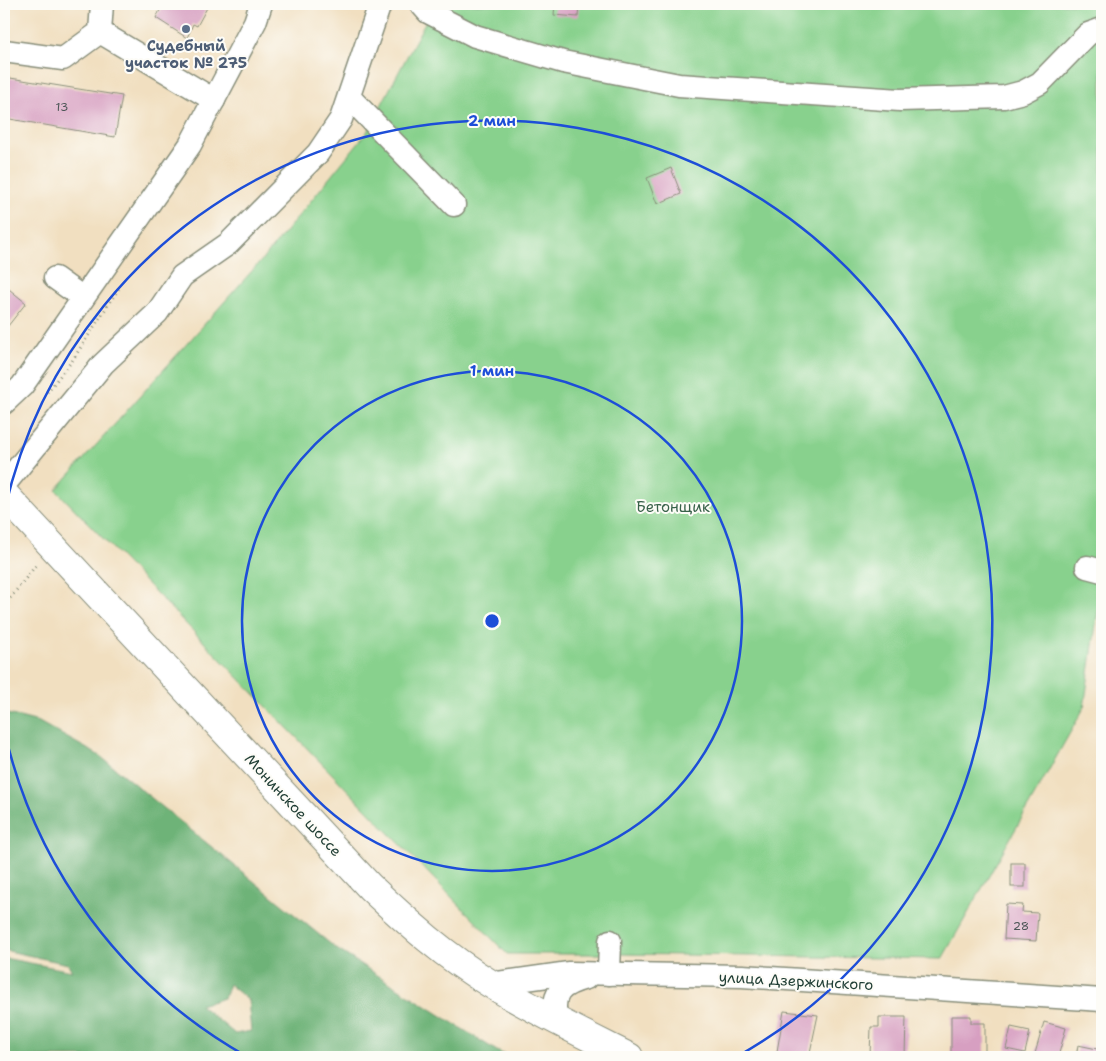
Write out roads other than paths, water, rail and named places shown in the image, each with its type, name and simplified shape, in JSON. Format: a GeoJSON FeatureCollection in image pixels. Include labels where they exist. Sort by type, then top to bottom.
{"type":"FeatureCollection","features":[{"type":"Feature","properties":{"kind":"main road","name":"Монинское шоссе"},"geometry":{"type":"LineString","coordinates":[[4,494],[370,887],[413,928],[490,984],[557,1021],[629,1057]]}},
{"type":"Feature","properties":{"kind":"street"},"geometry":{"type":"LineString","coordinates":[[4,51],[63,59],[100,32],[102,4]]}},
{"type":"Feature","properties":{"kind":"street"},"geometry":{"type":"LineString","coordinates":[[4,403],[22,386],[190,145],[255,22],[261,4]]}},
{"type":"Feature","properties":{"kind":"street"},"geometry":{"type":"LineString","coordinates":[[4,485],[102,364],[157,313],[182,276],[228,244],[318,152],[341,120],[380,4]]}},
{"type":"Feature","properties":{"kind":"street"},"geometry":{"type":"LineString","coordinates":[[421,4],[428,12],[475,36],[563,62],[679,85],[900,100],[1004,97],[1023,92],[1040,83],[1088,34],[1102,29]]}},
{"type":"Feature","properties":{"kind":"street"},"geometry":{"type":"LineString","coordinates":[[100,32],[214,100]]}},
{"type":"Feature","properties":{"kind":"street"},"geometry":{"type":"LineString","coordinates":[[349,97],[454,205]]}},
{"type":"Feature","properties":{"kind":"street"},"geometry":{"type":"LineString","coordinates":[[55,278],[83,298]]}},
{"type":"Feature","properties":{"kind":"street"},"geometry":{"type":"LineString","coordinates":[[557,1021],[555,998],[563,987],[606,974],[610,941]]}},
{"type":"Feature","properties":{"kind":"street","name":"улица Дзержинского"},"geometry":{"type":"LineString","coordinates":[[490,984],[569,973],[742,976],[1102,1000]]}},
{"type":"Feature","properties":{"kind":"place","name":"Судебный участок № 275"},"geometry":{"type":"Point","coordinates":[186,29]}},
{"type":"Feature","properties":{"kind":"park label","name":"Бетонщик"},"geometry":{"type":"Point","coordinates":[673,507]}}]}
